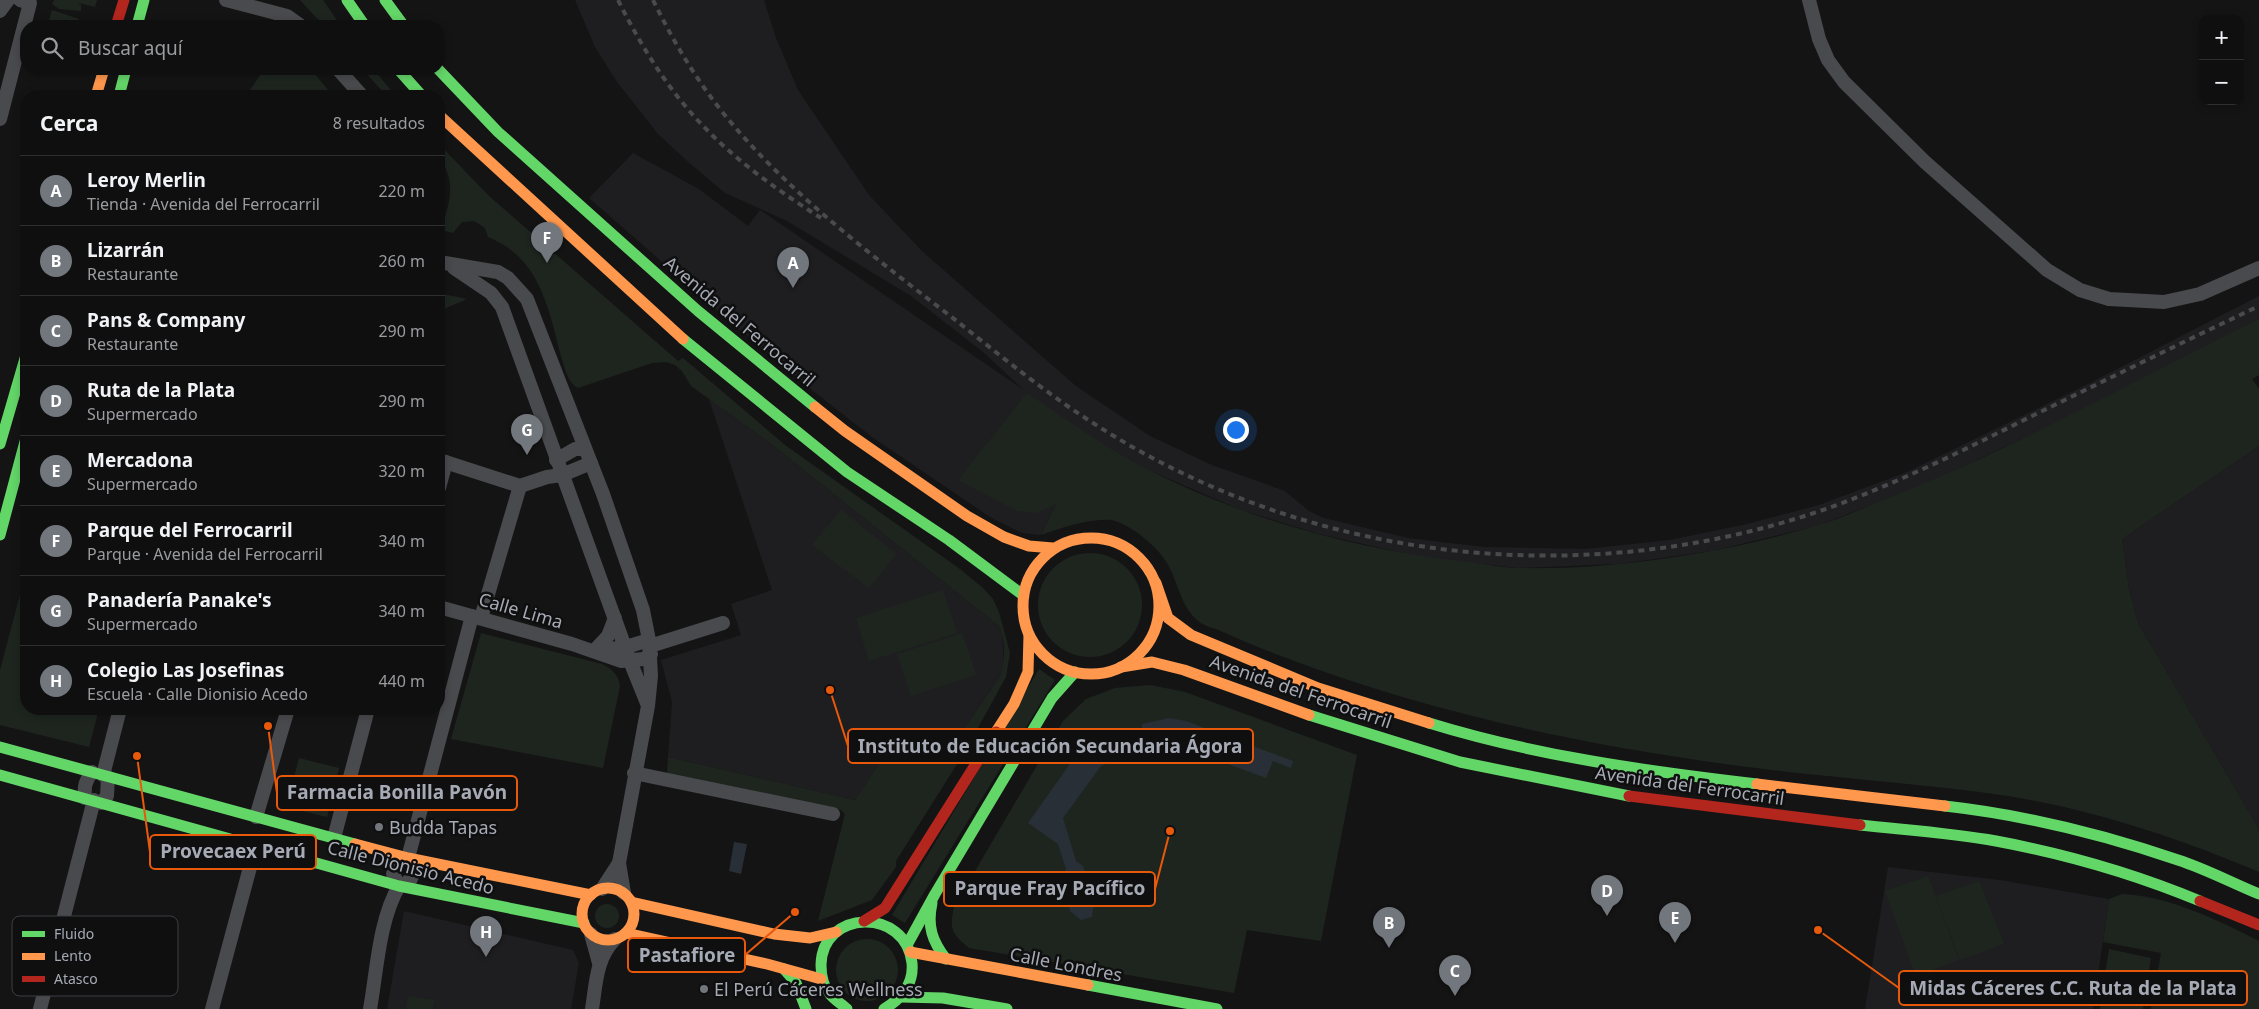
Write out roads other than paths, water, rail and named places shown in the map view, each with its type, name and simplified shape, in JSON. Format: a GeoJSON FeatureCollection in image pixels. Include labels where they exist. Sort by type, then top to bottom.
{"type":"FeatureCollection","features":[{"type":"Feature","properties":{"kind":"main road"},"geometry":{"type":"LineString","coordinates":[[118,20],[124,0]]}},
{"type":"Feature","properties":{"kind":"main road"},"geometry":{"type":"LineString","coordinates":[[139,20],[144,0]]}},
{"type":"Feature","properties":{"kind":"main road"},"geometry":{"type":"LineString","coordinates":[[347,0],[361,20]]}},
{"type":"Feature","properties":{"kind":"main road"},"geometry":{"type":"LineString","coordinates":[[385,0],[400,20]]}},
{"type":"Feature","properties":{"kind":"main road"},"geometry":{"type":"LineString","coordinates":[[98,90],[102,75]]}},
{"type":"Feature","properties":{"kind":"main road"},"geometry":{"type":"LineString","coordinates":[[121,90],[124,75]]}},
{"type":"Feature","properties":{"kind":"main road"},"geometry":{"type":"LineString","coordinates":[[403,75],[417,90]]}},
{"type":"Feature","properties":{"kind":"main road","name":"Avenida del Ferrocarril"},"geometry":{"type":"LineString","coordinates":[[444,75],[498,132],[698,311],[845,431],[967,516],[1004,537],[1029,546],[1053,548]]}},
{"type":"Feature","properties":{"kind":"main road"},"geometry":{"type":"LineString","coordinates":[[445,120],[476,151],[676,334],[847,472],[949,540],[1023,595]]}},
{"type":"Feature","properties":{"kind":"main road"},"geometry":{"type":"LineString","coordinates":[[0,444],[20,376]]}},
{"type":"Feature","properties":{"kind":"main road"},"geometry":{"type":"LineString","coordinates":[[0,535],[20,460]]}},
{"type":"Feature","properties":{"kind":"main road"},"geometry":{"type":"LineString","coordinates":[[864,921],[885,908],[1014,704],[1028,672],[1029,635],[1023,613],[1023,595],[1032,572],[1039,562],[1053,548],[1076,539],[1104,538],[1136,553],[1156,583],[1160,604],[1158,622],[1152,637],[1143,650],[1121,667],[1101,673],[1075,672],[1050,660],[1039,650],[1029,635]]}},
{"type":"Feature","properties":{"kind":"main road","name":"Avenida del Ferrocarril"},"geometry":{"type":"LineString","coordinates":[[1156,583],[1168,618],[1191,635],[1318,688],[1466,734],[1559,756],[1656,772],[1998,812],[2090,832],[2180,860],[2259,894]]}},
{"type":"Feature","properties":{"kind":"main road","name":"Avenida del Ferrocarril"},"geometry":{"type":"LineString","coordinates":[[1121,667],[1152,662],[1184,670],[1307,714],[1451,759],[1556,783],[1654,801],[1995,841],[2083,860],[2169,888],[2259,925]]}},
{"type":"Feature","properties":{"kind":"main road"},"geometry":{"type":"LineString","coordinates":[[908,948],[935,894],[1052,698],[1075,672]]}},
{"type":"Feature","properties":{"kind":"main road","name":"Calle Dionisio Acedo"},"geometry":{"type":"LineString","coordinates":[[0,747],[408,858],[596,892]]}},
{"type":"Feature","properties":{"kind":"main road","name":"Calle Dionisio Acedo"},"geometry":{"type":"LineString","coordinates":[[0,775],[399,886],[588,928]]}},
{"type":"Feature","properties":{"kind":"main road"},"geometry":{"type":"LineString","coordinates":[[821,979],[767,964],[620,936],[599,938],[588,928],[583,908],[596,892],[609,888],[627,898],[774,934],[810,938],[836,932]]}},
{"type":"Feature","properties":{"kind":"main road"},"geometry":{"type":"LineString","coordinates":[[935,894],[928,920],[929,928],[936,948],[946,960]]}},
{"type":"Feature","properties":{"kind":"main road"},"geometry":{"type":"LineString","coordinates":[[620,936],[634,918],[627,898]]}},
{"type":"Feature","properties":{"kind":"main road"},"geometry":{"type":"LineString","coordinates":[[847,1009],[835,1002],[827,992],[821,979],[822,953],[827,941],[836,932],[849,924],[864,921],[877,922],[889,927],[899,934],[908,948],[912,971],[909,985],[901,997],[884,1009]]}},
{"type":"Feature","properties":{"kind":"main road","name":"Calle Londres"},"geometry":{"type":"LineString","coordinates":[[908,948],[946,960],[1147,1003],[1216,1009]]}},
{"type":"Feature","properties":{"kind":"main road"},"geometry":{"type":"LineString","coordinates":[[784,969],[796,983],[806,1009]]}},
{"type":"Feature","properties":{"kind":"main road"},"geometry":{"type":"LineString","coordinates":[[825,1009],[827,992]]}},
{"type":"Feature","properties":{"kind":"main road"},"geometry":{"type":"LineString","coordinates":[[901,997],[943,1004],[1007,1009]]}},
{"type":"Feature","properties":{"kind":"street"},"geometry":{"type":"LineString","coordinates":[[0,11],[8,0]]}},
{"type":"Feature","properties":{"kind":"street"},"geometry":{"type":"LineString","coordinates":[[226,0],[287,16],[292,20]]}},
{"type":"Feature","properties":{"kind":"street"},"geometry":{"type":"LineString","coordinates":[[1810,0],[1819,39],[1828,60],[1844,82],[1925,162],[2040,264],[2080,290],[2109,298],[2164,302],[2200,294],[2259,268]]}},
{"type":"Feature","properties":{"kind":"street"},"geometry":{"type":"LineString","coordinates":[[21,20],[25,1]]}},
{"type":"Feature","properties":{"kind":"street"},"geometry":{"type":"LineString","coordinates":[[0,119],[20,25]]}},
{"type":"Feature","properties":{"kind":"street"},"geometry":{"type":"LineString","coordinates":[[343,75],[357,90]]}},
{"type":"Feature","properties":{"kind":"street"},"geometry":{"type":"LineString","coordinates":[[445,264],[498,272],[508,278],[527,299],[603,494],[643,610],[650,646],[648,706],[634,773],[619,863],[627,898]]}},
{"type":"Feature","properties":{"kind":"street"},"geometry":{"type":"LineString","coordinates":[[445,264],[490,293],[502,307],[556,460],[648,706]]}},
{"type":"Feature","properties":{"kind":"street"},"geometry":{"type":"LineString","coordinates":[[502,307],[515,298],[527,299]]}},
{"type":"Feature","properties":{"kind":"street"},"geometry":{"type":"LineString","coordinates":[[556,460],[575,450],[585,449]]}},
{"type":"Feature","properties":{"kind":"street"},"geometry":{"type":"LineString","coordinates":[[445,462],[520,486],[547,477],[562,476],[590,464]]}},
{"type":"Feature","properties":{"kind":"street"},"geometry":{"type":"LineString","coordinates":[[370,1009],[386,915],[399,886],[393,874],[396,866],[408,858],[476,617],[520,486]]}},
{"type":"Feature","properties":{"kind":"street","name":"Calle Lima"},"geometry":{"type":"LineString","coordinates":[[445,609],[594,651],[615,660],[630,662]]}},
{"type":"Feature","properties":{"kind":"street"},"geometry":{"type":"LineString","coordinates":[[594,651],[608,636],[615,618]]}},
{"type":"Feature","properties":{"kind":"street"},"geometry":{"type":"LineString","coordinates":[[630,662],[644,659],[650,646],[723,623]]}},
{"type":"Feature","properties":{"kind":"street","name":"Calle Lima"},"geometry":{"type":"LineString","coordinates":[[594,651],[650,646]]}},
{"type":"Feature","properties":{"kind":"street"},"geometry":{"type":"LineString","coordinates":[[93,800],[107,796],[101,775],[118,715]]}},
{"type":"Feature","properties":{"kind":"street"},"geometry":{"type":"LineString","coordinates":[[256,816],[286,715]]}},
{"type":"Feature","properties":{"kind":"street"},"geometry":{"type":"LineString","coordinates":[[334,838],[367,715]]}},
{"type":"Feature","properties":{"kind":"street"},"geometry":{"type":"LineString","coordinates":[[634,773],[833,814]]}},
{"type":"Feature","properties":{"kind":"street"},"geometry":{"type":"LineString","coordinates":[[93,800],[84,789],[86,779],[101,775]]}},
{"type":"Feature","properties":{"kind":"street"},"geometry":{"type":"LineString","coordinates":[[64,916],[93,800]]}},
{"type":"Feature","properties":{"kind":"street"},"geometry":{"type":"LineString","coordinates":[[212,1009],[256,845]]}},
{"type":"Feature","properties":{"kind":"street"},"geometry":{"type":"LineString","coordinates":[[596,892],[619,863]]}},
{"type":"Feature","properties":{"kind":"street"},"geometry":{"type":"LineString","coordinates":[[588,928],[599,963]]}},
{"type":"Feature","properties":{"kind":"street"},"geometry":{"type":"LineString","coordinates":[[592,1009],[599,963],[607,947],[620,936]]}},
{"type":"Feature","properties":{"kind":"street"},"geometry":{"type":"LineString","coordinates":[[40,1009],[43,996]]}},
{"type":"Feature","properties":{"kind":"railway"},"geometry":{"type":"LineString","coordinates":[[618,0],[658,70],[679,99],[702,125],[755,172],[821,218]]}},
{"type":"Feature","properties":{"kind":"railway"},"geometry":{"type":"LineString","coordinates":[[653,0],[670,33],[700,81],[722,112],[758,153],[784,179],[841,229],[1024,374],[1093,423],[1178,471],[1267,508],[1360,535],[1455,551],[1552,556],[1648,550],[1744,533],[1837,505],[1911,474],[2259,306]]}},
{"type":"Feature","properties":{"kind":"place","name":"Parque del Ferrocarril"},"geometry":{"type":"Point","coordinates":[547,263]}},
{"type":"Feature","properties":{"kind":"place","name":"Leroy Merlin"},"geometry":{"type":"Point","coordinates":[793,288]}},
{"type":"Feature","properties":{"kind":"place","name":"Panadería Panake's"},"geometry":{"type":"Point","coordinates":[527,455]}},
{"type":"Feature","properties":{"kind":"place","name":"Instituto de Educación Secundaria Ágora"},"geometry":{"type":"Point","coordinates":[830,690]}},
{"type":"Feature","properties":{"kind":"place","name":"Farmacia Bonilla Pavón"},"geometry":{"type":"Point","coordinates":[268,726]}},
{"type":"Feature","properties":{"kind":"place","name":"Provecaex Perú"},"geometry":{"type":"Point","coordinates":[137,756]}},
{"type":"Feature","properties":{"kind":"place","name":"Budda Tapas"},"geometry":{"type":"Point","coordinates":[379,827]}},
{"type":"Feature","properties":{"kind":"place","name":"Parque Fray Pacífico"},"geometry":{"type":"Point","coordinates":[1170,831]}},
{"type":"Feature","properties":{"kind":"place","name":"Pastafiore"},"geometry":{"type":"Point","coordinates":[795,912]}},
{"type":"Feature","properties":{"kind":"place","name":"Ruta de la Plata"},"geometry":{"type":"Point","coordinates":[1607,916]}},
{"type":"Feature","properties":{"kind":"place","name":"Midas Cáceres C.C. Ruta de la Plata"},"geometry":{"type":"Point","coordinates":[1818,930]}},
{"type":"Feature","properties":{"kind":"place","name":"Mercadona"},"geometry":{"type":"Point","coordinates":[1675,943]}},
{"type":"Feature","properties":{"kind":"place","name":"Lizarrán"},"geometry":{"type":"Point","coordinates":[1389,948]}},
{"type":"Feature","properties":{"kind":"place","name":"Colegio Las Josefinas"},"geometry":{"type":"Point","coordinates":[486,957]}},
{"type":"Feature","properties":{"kind":"place","name":"El Perú Cáceres Wellness"},"geometry":{"type":"Point","coordinates":[704,989]}},
{"type":"Feature","properties":{"kind":"place","name":"Pans & Company"},"geometry":{"type":"Point","coordinates":[1455,996]}}]}
